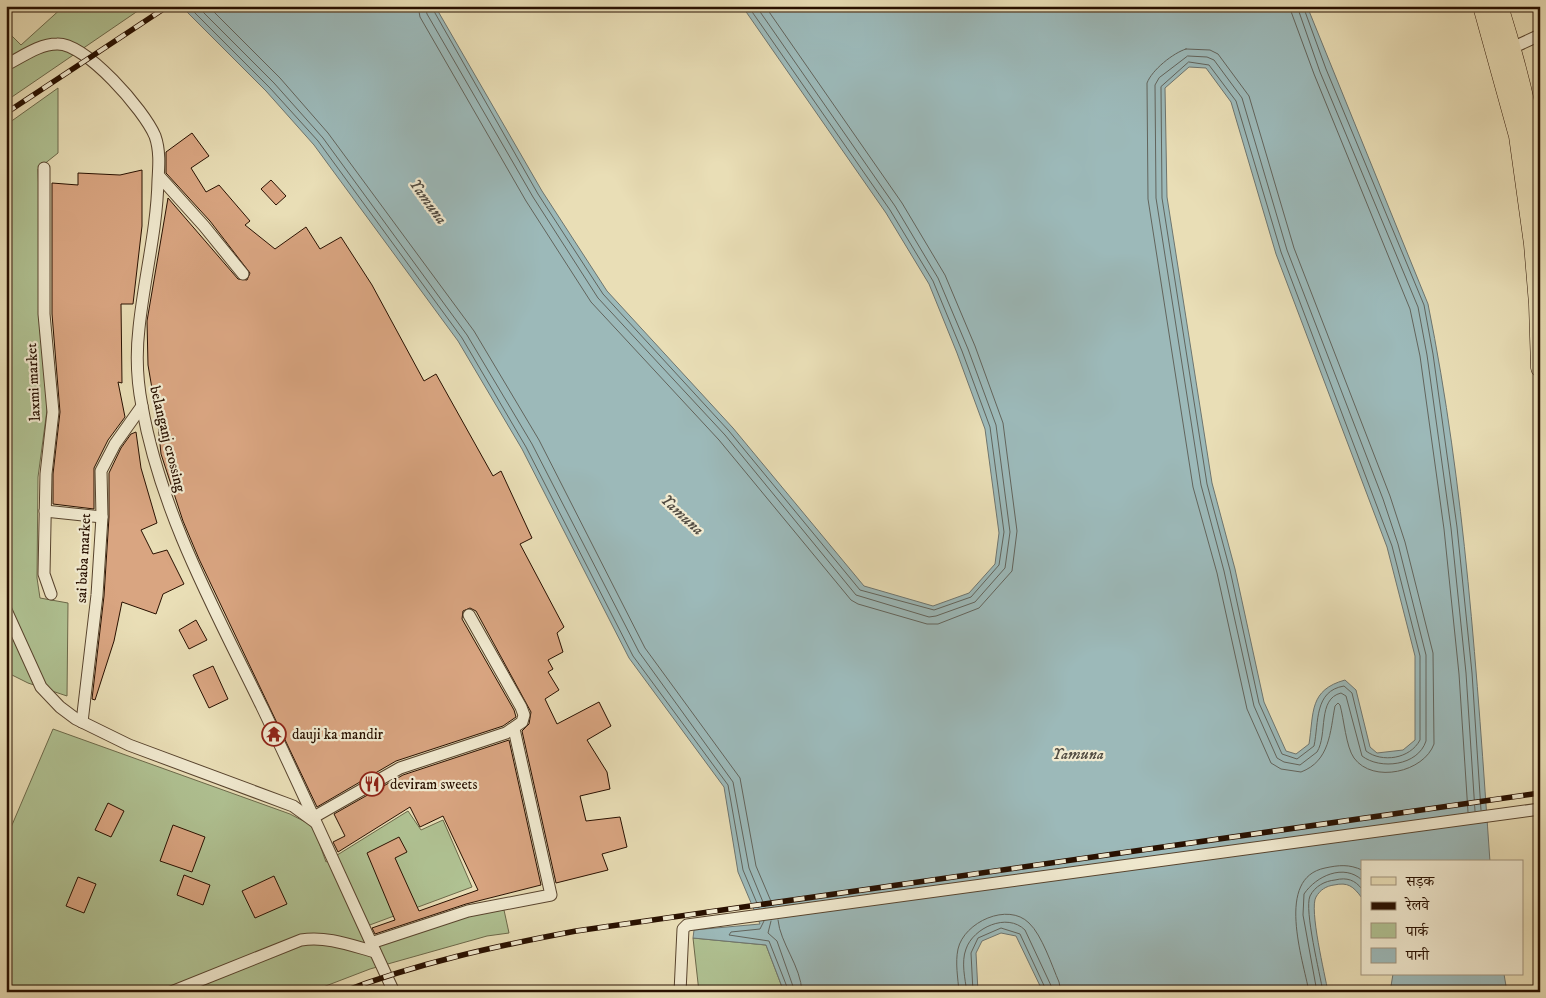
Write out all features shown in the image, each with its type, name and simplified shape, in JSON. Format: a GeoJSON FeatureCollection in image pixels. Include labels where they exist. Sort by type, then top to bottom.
{"type":"FeatureCollection","features":[{"type":"Feature","properties":{"kind":"main road"},"geometry":{"type":"LineString","coordinates":[[1482,6],[1518,136],[1533,244],[1538,304],[1540,368]]}},
{"type":"Feature","properties":{"kind":"main road"},"geometry":{"type":"LineString","coordinates":[[1499,6],[1537,136],[1540,179]]}},
{"type":"Feature","properties":{"kind":"street"},"geometry":{"type":"LineString","coordinates":[[1512,48],[1540,35]]}},
{"type":"Feature","properties":{"kind":"street","name":"belanganj crossing"},"geometry":{"type":"LineString","coordinates":[[6,65],[41,46],[56,43],[75,48],[103,70],[144,117],[158,148],[157,212],[138,329],[137,370],[142,406],[155,461],[175,524],[394,992]]}},
{"type":"Feature","properties":{"kind":"street","name":"laxmi market"},"geometry":{"type":"LineString","coordinates":[[44,168],[44,314],[52,412],[46,474],[44,574],[50,594]]}},
{"type":"Feature","properties":{"kind":"street"},"geometry":{"type":"LineString","coordinates":[[159,176],[204,226],[243,274]]}},
{"type":"Feature","properties":{"kind":"street","name":"sai baba market"},"geometry":{"type":"LineString","coordinates":[[82,722],[97,595],[102,518],[100,471],[114,444],[142,406]]}},
{"type":"Feature","properties":{"kind":"street"},"geometry":{"type":"LineString","coordinates":[[45,511],[102,518]]}},
{"type":"Feature","properties":{"kind":"street"},"geometry":{"type":"LineString","coordinates":[[6,610],[41,686],[60,707],[82,722],[129,745],[292,806],[315,820],[400,768],[514,729],[522,722],[524,715],[469,615]]}},
{"type":"Feature","properties":{"kind":"street"},"geometry":{"type":"LineString","coordinates":[[171,992],[300,940],[328,939],[373,948],[468,911],[552,895],[514,729]]}},
{"type":"Feature","properties":{"kind":"street"},"geometry":{"type":"LineString","coordinates":[[680,992],[683,929],[687,925],[1540,809]]}},
{"type":"Feature","properties":{"kind":"green space"},"geometry":{"type":"Polygon","coordinates":[[[64,6],[145,6],[6,101],[6,30],[21,45],[64,6]]]}},
{"type":"Feature","properties":{"kind":"green space"},"geometry":{"type":"Polygon","coordinates":[[[58,88],[58,153],[38,169],[47,410],[38,477],[37,578],[40,598],[68,603],[67,696],[28,683],[6,672],[6,125],[58,88]]]}},
{"type":"Feature","properties":{"kind":"green space"},"geometry":{"type":"Polygon","coordinates":[[[53,729],[290,814],[313,826],[326,862],[408,811],[421,830],[443,820],[472,887],[367,926],[376,946],[467,914],[504,910],[509,933],[487,936],[370,969],[310,992],[6,992],[6,839],[53,729]]]}},
{"type":"Feature","properties":{"kind":"green space"},"geometry":{"type":"Polygon","coordinates":[[[693,938],[766,945],[784,992],[699,992],[693,938]]]}},
{"type":"Feature","properties":{"kind":"water","name":"Yamuna"},"geometry":{"type":"Polygon","coordinates":[[[181,6],[435,6],[542,191],[607,291],[733,428],[864,586],[933,606],[969,593],[995,564],[999,533],[985,429],[929,284],[886,213],[742,6],[1307,6],[1428,304],[1451,442],[1468,582],[1490,860],[1361,860],[1361,897],[1356,890],[1347,885],[1339,884],[1321,890],[1314,904],[1314,915],[1328,992],[1043,992],[1016,936],[1001,933],[982,941],[976,953],[978,992],[784,992],[766,945],[693,938],[694,930],[760,924],[738,872],[724,787],[629,658],[522,449],[458,341],[314,145],[266,91],[181,6]],[[1189,67],[1165,88],[1167,197],[1212,483],[1235,569],[1264,702],[1286,751],[1296,754],[1309,744],[1313,712],[1319,696],[1333,684],[1345,680],[1356,690],[1370,747],[1377,753],[1403,750],[1415,740],[1415,656],[1387,547],[1276,254],[1231,102],[1206,68],[1189,67]]]}},
{"type":"Feature","properties":{"kind":"water"},"geometry":{"type":"Polygon","coordinates":[[[1393,976],[1504,976],[1507,992],[1390,992],[1393,976]]]}},
{"type":"Feature","properties":{"kind":"building"},"geometry":{"type":"Polygon","coordinates":[[[192,133],[209,156],[191,168],[206,192],[219,185],[250,221],[245,225],[275,249],[306,227],[320,249],[341,237],[372,285],[424,381],[436,374],[493,476],[501,471],[532,538],[520,544],[564,627],[557,633],[563,652],[548,660],[553,669],[548,672],[559,690],[545,699],[557,724],[599,702],[611,726],[587,740],[607,772],[610,789],[580,796],[586,821],[620,817],[627,847],[602,854],[608,870],[556,883],[522,731],[529,724],[531,712],[476,611],[470,608],[463,611],[462,619],[514,710],[516,717],[503,726],[396,761],[317,807],[199,559],[183,521],[161,454],[148,365],[147,321],[168,198],[238,279],[247,280],[250,273],[210,221],[166,173],[166,152],[192,133]]]}},
{"type":"Feature","properties":{"kind":"building"},"geometry":{"type":"Polygon","coordinates":[[[142,170],[142,226],[133,304],[121,304],[122,383],[118,382],[125,417],[108,440],[94,468],[94,509],[53,504],[53,474],[60,412],[52,314],[52,183],[78,185],[78,173],[120,175],[142,170]]]}},
{"type":"Feature","properties":{"kind":"building"},"geometry":{"type":"Polygon","coordinates":[[[271,180],[286,196],[276,205],[261,189],[271,180]]]}},
{"type":"Feature","properties":{"kind":"building"},"geometry":{"type":"Polygon","coordinates":[[[136,432],[141,468],[157,523],[141,530],[153,554],[167,550],[184,584],[163,594],[156,614],[122,602],[114,641],[95,700],[92,699],[104,596],[109,517],[109,473],[121,448],[131,434],[136,432]]]}},
{"type":"Feature","properties":{"kind":"building"},"geometry":{"type":"Polygon","coordinates":[[[196,620],[207,640],[189,649],[179,630],[196,620]]]}},
{"type":"Feature","properties":{"kind":"building"},"geometry":{"type":"Polygon","coordinates":[[[213,666],[228,699],[209,708],[193,675],[213,666]]]}},
{"type":"Feature","properties":{"kind":"building"},"geometry":{"type":"Polygon","coordinates":[[[509,740],[541,885],[466,904],[375,934],[372,928],[395,920],[367,853],[399,837],[407,852],[395,858],[419,911],[478,890],[443,816],[420,827],[410,807],[338,852],[333,842],[345,836],[334,814],[403,775],[509,740]]]}},
{"type":"Feature","properties":{"kind":"building"},"geometry":{"type":"Polygon","coordinates":[[[108,803],[124,811],[111,837],[95,830],[108,803]]]}},
{"type":"Feature","properties":{"kind":"building"},"geometry":{"type":"Polygon","coordinates":[[[173,825],[205,837],[192,872],[160,861],[173,825]]]}},
{"type":"Feature","properties":{"kind":"building"},"geometry":{"type":"Polygon","coordinates":[[[184,875],[210,885],[203,905],[177,895],[184,875]]]}},
{"type":"Feature","properties":{"kind":"building"},"geometry":{"type":"Polygon","coordinates":[[[274,876],[287,904],[255,918],[242,891],[274,876]]]}},
{"type":"Feature","properties":{"kind":"building"},"geometry":{"type":"Polygon","coordinates":[[[78,877],[96,884],[84,913],[66,906],[78,877]]]}},
{"type":"Feature","properties":{"kind":"railway"},"geometry":{"type":"LineString","coordinates":[[6,113],[168,6]]}},
{"type":"Feature","properties":{"kind":"railway"},"geometry":{"type":"LineString","coordinates":[[342,992],[399,972],[458,956],[576,931],[1540,793]]}},
{"type":"Feature","properties":{"kind":"place","name":"dauji ka mandir"},"geometry":{"type":"Point","coordinates":[274,734]}},
{"type":"Feature","properties":{"kind":"place","name":"deviram sweets"},"geometry":{"type":"Point","coordinates":[372,784]}}]}
